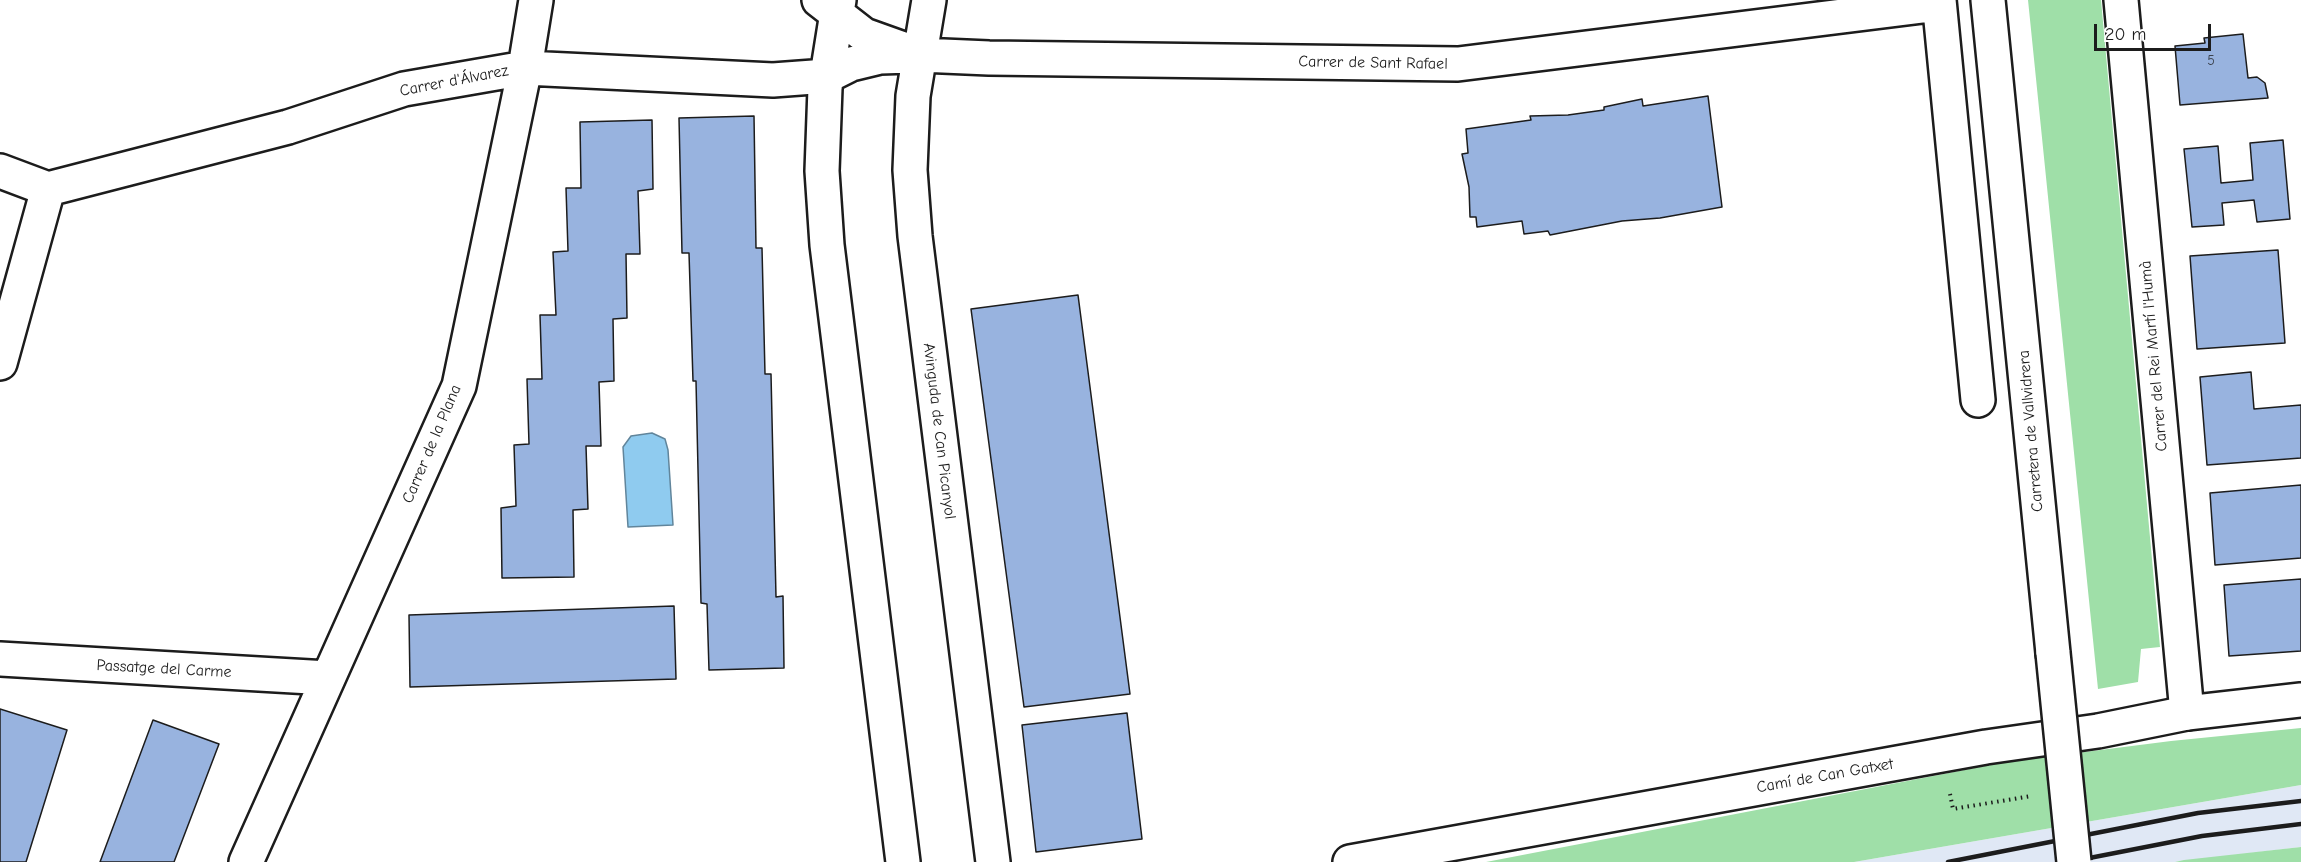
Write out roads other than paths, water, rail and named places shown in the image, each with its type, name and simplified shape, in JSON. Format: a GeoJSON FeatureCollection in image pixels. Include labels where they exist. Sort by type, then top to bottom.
{"type":"FeatureCollection","features":[{"type":"Feature","properties":{"kind":"street","name":"Carrer de la Plana"},"geometry":{"type":"LineString","coordinates":[[246,862],[459,386],[525,68],[536,0]]}},
{"type":"Feature","properties":{"kind":"street","name":"Avinguda de Can Picanyol"},"geometry":{"type":"LineString","coordinates":[[929,0],[913,96],[910,170],[915,236],[993,862]]}},
{"type":"Feature","properties":{"kind":"street","name":"Carretera de Vallvidrera"},"geometry":{"type":"LineString","coordinates":[[1988,0],[2074,862]]}},
{"type":"Feature","properties":{"kind":"street","name":"Carrer del Rei Martí l'Humà"},"geometry":{"type":"LineString","coordinates":[[2121,0],[2187,713]]}},
{"type":"Feature","properties":{"kind":"street","name":"Carrer de Sant Rafael"},"geometry":{"type":"LineString","coordinates":[[832,4],[864,35],[920,55],[989,58],[1458,64],[1939,2]]}},
{"type":"Feature","properties":{"kind":"street"},"geometry":{"type":"LineString","coordinates":[[1939,2],[1978,400]]}},
{"type":"Feature","properties":{"kind":"street"},"geometry":{"type":"LineString","coordinates":[[832,4],[822,171],[827,245],[903,862]]}},
{"type":"Feature","properties":{"kind":"street","name":"Carrer d'Álvarez"},"geometry":{"type":"LineString","coordinates":[[48,189],[288,127],[404,89],[525,68],[773,80],[827,76],[851,64],[880,57],[920,55]]}},
{"type":"Feature","properties":{"kind":"street"},"geometry":{"type":"LineString","coordinates":[[0,171],[48,189],[0,363]]}},
{"type":"Feature","properties":{"kind":"street","name":"Passatge del Carme"},"geometry":{"type":"LineString","coordinates":[[0,659],[328,678]]}},
{"type":"Feature","properties":{"kind":"street","name":"Camí de Can Gatxet"},"geometry":{"type":"LineString","coordinates":[[1350,862],[1986,747],[2098,731],[2187,713],[2301,700]]}},
{"type":"Feature","properties":{"kind":"water"},"geometry":{"type":"Polygon","coordinates":[[[652,433],[665,439],[668,450],[673,525],[628,527],[623,447],[631,436],[652,433]]]}},
{"type":"Feature","properties":{"kind":"railway"},"geometry":{"type":"LineString","coordinates":[[1948,862],[2198,813],[2301,801]]}},
{"type":"Feature","properties":{"kind":"railway"},"geometry":{"type":"LineString","coordinates":[[2069,862],[2202,836],[2301,824]]}}]}
